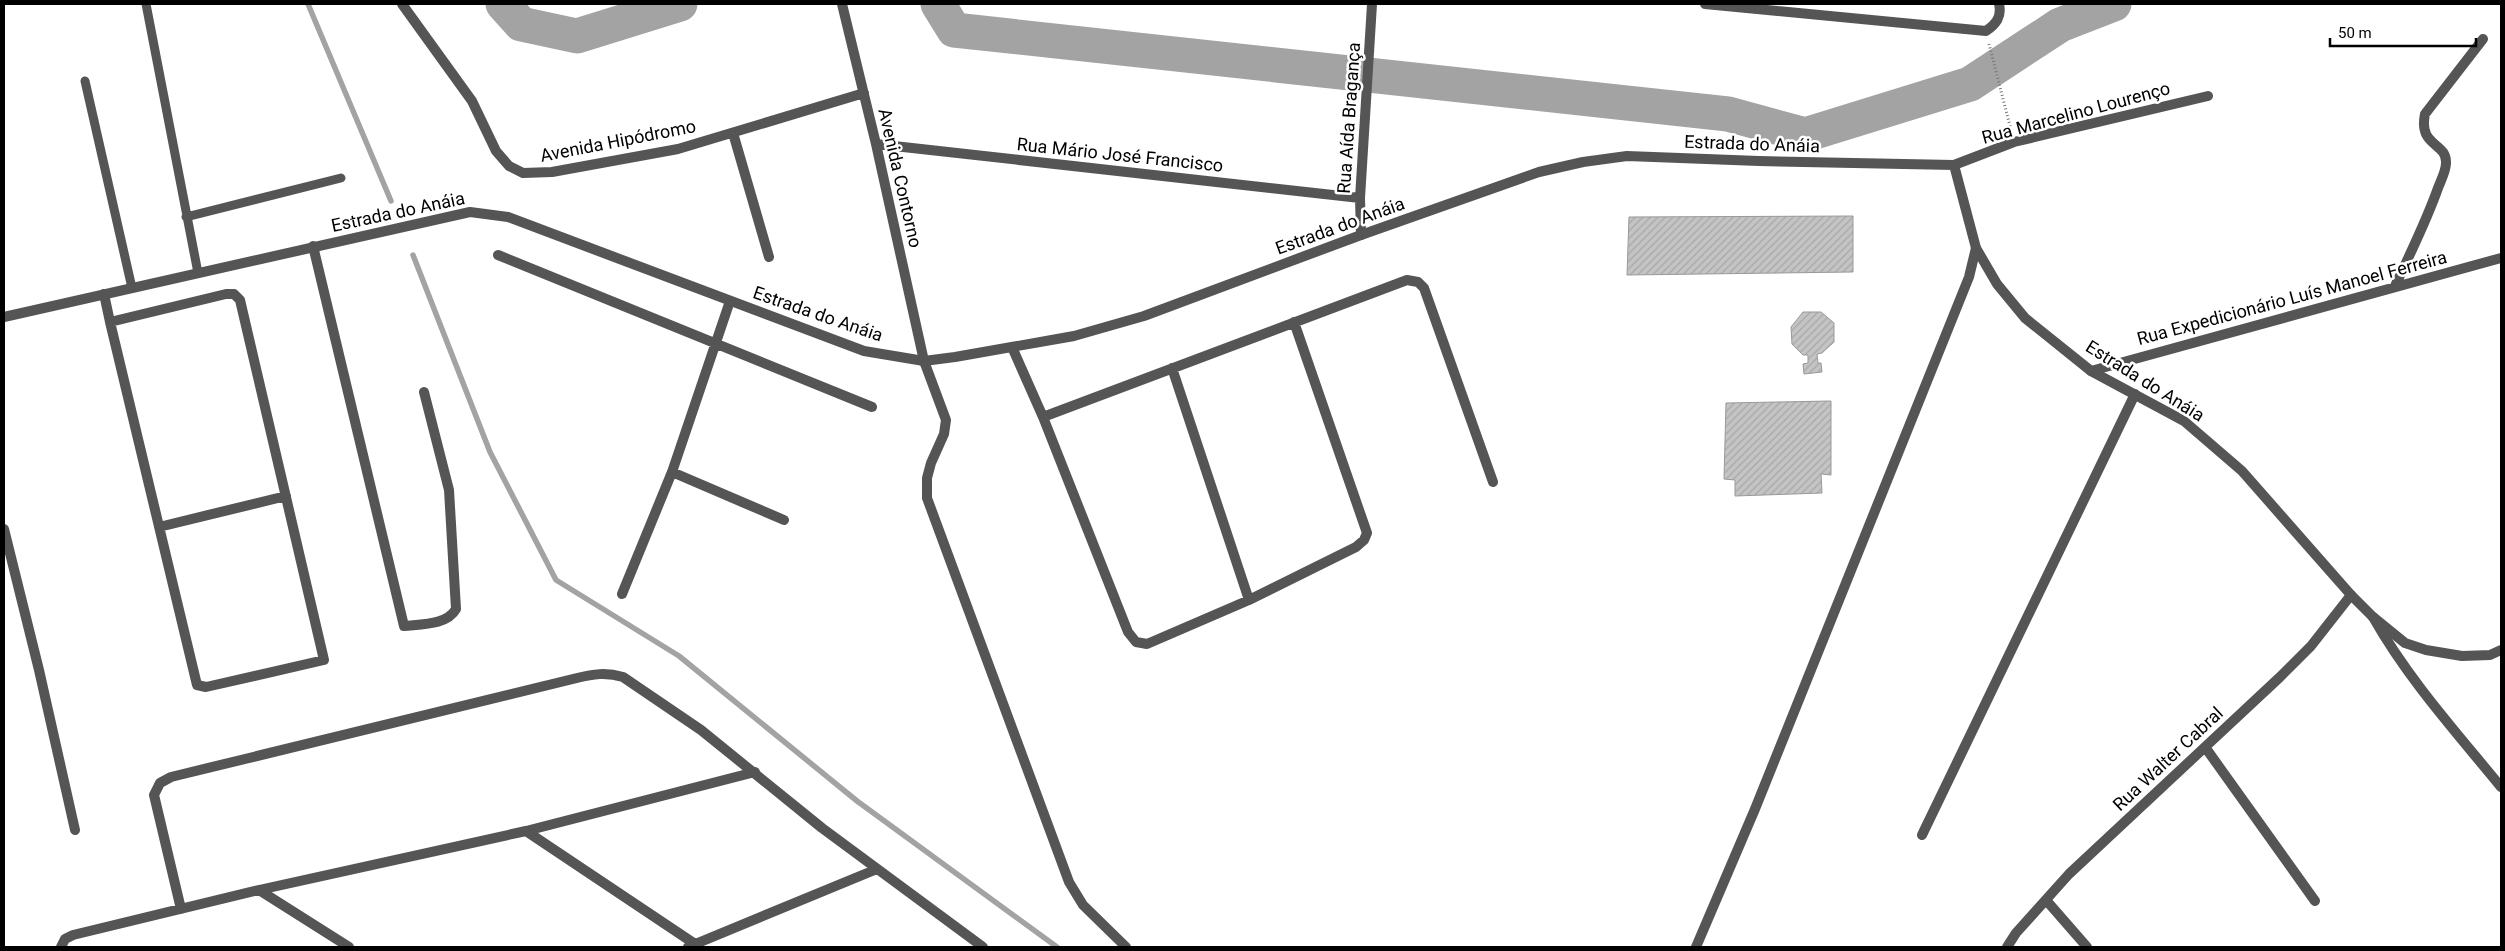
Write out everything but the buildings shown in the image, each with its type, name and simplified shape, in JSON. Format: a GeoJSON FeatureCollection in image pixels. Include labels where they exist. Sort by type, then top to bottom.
{"type":"FeatureCollection","features":[{"type":"Feature","properties":{"kind":"street","name":"Avenida Hipódromo"},"geometry":{"type":"LineString","coordinates":[[402,4],[472,101],[496,151],[508,166],[523,173],[552,172],[678,149],[864,93]]}},
{"type":"Feature","properties":{"kind":"street","name":"Avenida Contorno"},"geometry":{"type":"LineString","coordinates":[[842,4],[876,144],[924,361],[946,420],[944,434],[930,463],[927,478],[927,498],[1069,882],[1083,904],[1126,947]]}},
{"type":"Feature","properties":{"kind":"street","name":"Rua Aída Bragança"},"geometry":{"type":"LineString","coordinates":[[1361,235],[1360,198],[1372,4]]}},
{"type":"Feature","properties":{"kind":"street"},"geometry":{"type":"LineString","coordinates":[[1705,4],[1986,31],[1998,20],[2001,10],[2000,4]]}},
{"type":"Feature","properties":{"kind":"street"},"geometry":{"type":"LineString","coordinates":[[2395,286],[2434,200],[2446,163],[2442,151],[2424,133],[2423,125],[2426,114],[2483,39]]}},
{"type":"Feature","properties":{"kind":"street","name":"Rua Marcelino Lourenço"},"geometry":{"type":"LineString","coordinates":[[1954,165],[2014,142],[2208,96]]}},
{"type":"Feature","properties":{"kind":"street"},"geometry":{"type":"LineString","coordinates":[[733,133],[769,257]]}},
{"type":"Feature","properties":{"kind":"street","name":"Rua Mário José Francisco"},"geometry":{"type":"LineString","coordinates":[[876,144],[1360,198]]}},
{"type":"Feature","properties":{"kind":"street","name":"Estrada do Anáia"},"geometry":{"type":"LineString","coordinates":[[4,317],[470,212],[508,217],[864,351],[924,361],[1074,336],[1144,316],[1361,235],[1539,172],[1583,162],[1627,156],[1954,165],[1976,248],[1997,284],[2026,318],[2091,371],[2184,421],[2242,471],[2351,595],[2373,618],[2406,643],[2426,650],[2462,656],[2490,654],[2501,650]]}},
{"type":"Feature","properties":{"kind":"street"},"geometry":{"type":"LineString","coordinates":[[313,246],[404,626],[443,620],[452,616],[456,609],[449,490],[424,392]]}},
{"type":"Feature","properties":{"kind":"street"},"geometry":{"type":"LineString","coordinates":[[1696,947],[1755,809],[1969,277],[1976,248]]}},
{"type":"Feature","properties":{"kind":"street"},"geometry":{"type":"LineString","coordinates":[[498,255],[872,406]]}},
{"type":"Feature","properties":{"kind":"street","name":"Rua Expedicionário Luís Manoel Ferreira"},"geometry":{"type":"LineString","coordinates":[[2091,371],[2501,258]]}},
{"type":"Feature","properties":{"kind":"street"},"geometry":{"type":"LineString","coordinates":[[1043,417],[1408,280],[1418,282],[1424,288],[1493,482]]}},
{"type":"Feature","properties":{"kind":"street"},"geometry":{"type":"LineString","coordinates":[[104,294],[110,322],[159,527],[198,687],[206,687],[324,660],[240,300],[234,294],[226,294],[110,322]]}},
{"type":"Feature","properties":{"kind":"street"},"geometry":{"type":"LineString","coordinates":[[622,594],[672,472],[730,301]]}},
{"type":"Feature","properties":{"kind":"street"},"geometry":{"type":"LineString","coordinates":[[1012,347],[1043,417],[1128,632],[1136,642],[1147,644],[1249,600],[1356,547],[1364,540],[1368,533],[1294,322]]}},
{"type":"Feature","properties":{"kind":"street"},"geometry":{"type":"LineString","coordinates":[[1172,368],[1249,600]]}},
{"type":"Feature","properties":{"kind":"street"},"geometry":{"type":"LineString","coordinates":[[1922,835],[2135,394]]}},
{"type":"Feature","properties":{"kind":"street"},"geometry":{"type":"LineString","coordinates":[[672,472],[784,520]]}},
{"type":"Feature","properties":{"kind":"street"},"geometry":{"type":"LineString","coordinates":[[159,527],[286,496]]}},
{"type":"Feature","properties":{"kind":"street"},"geometry":{"type":"LineString","coordinates":[[4,529],[40,670],[75,830]]}},
{"type":"Feature","properties":{"kind":"street","name":"Rua Walter Cabral"},"geometry":{"type":"LineString","coordinates":[[2007,947],[2016,933],[2069,874],[2311,646],[2351,595]]}},
{"type":"Feature","properties":{"kind":"street"},"geometry":{"type":"LineString","coordinates":[[2373,618],[2393,652],[2426,697],[2501,787]]}},
{"type":"Feature","properties":{"kind":"street"},"geometry":{"type":"LineString","coordinates":[[181,909],[154,795],[160,782],[171,777],[596,673],[623,677],[701,730],[822,828],[983,947]]}},
{"type":"Feature","properties":{"kind":"street"},"geometry":{"type":"LineString","coordinates":[[2205,747],[2315,901]]}},
{"type":"Feature","properties":{"kind":"street"},"geometry":{"type":"LineString","coordinates":[[61,947],[65,939],[73,935],[259,890],[526,831],[755,772]]}},
{"type":"Feature","properties":{"kind":"street"},"geometry":{"type":"LineString","coordinates":[[526,831],[692,946],[877,869]]}},
{"type":"Feature","properties":{"kind":"street"},"geometry":{"type":"LineString","coordinates":[[259,890],[350,947]]}},
{"type":"Feature","properties":{"kind":"street"},"geometry":{"type":"LineString","coordinates":[[2046,900],[2087,947]]}},
{"type":"Feature","properties":{"kind":"lane"},"geometry":{"type":"LineString","coordinates":[[146,4],[198,273]]}},
{"type":"Feature","properties":{"kind":"lane"},"geometry":{"type":"LineString","coordinates":[[85,81],[132,288]]}},
{"type":"Feature","properties":{"kind":"lane"},"geometry":{"type":"LineString","coordinates":[[186,217],[341,178]]}},
{"type":"Feature","properties":{"kind":"path"},"geometry":{"type":"LineString","coordinates":[[1990,47],[2008,121]]}},
{"type":"Feature","properties":{"kind":"waterway"},"geometry":{"type":"LineString","coordinates":[[308,4],[391,201]]}},
{"type":"Feature","properties":{"kind":"waterway"},"geometry":{"type":"LineString","coordinates":[[503,4],[521,24],[577,36],[680,4]]}},
{"type":"Feature","properties":{"kind":"waterway"},"geometry":{"type":"LineString","coordinates":[[938,4],[954,30],[1728,114],[1805,135],[1970,84],[2060,25],[2114,4]]}},
{"type":"Feature","properties":{"kind":"waterway"},"geometry":{"type":"LineString","coordinates":[[413,255],[490,452],[556,580],[679,656],[857,801],[1057,947]]}}]}
